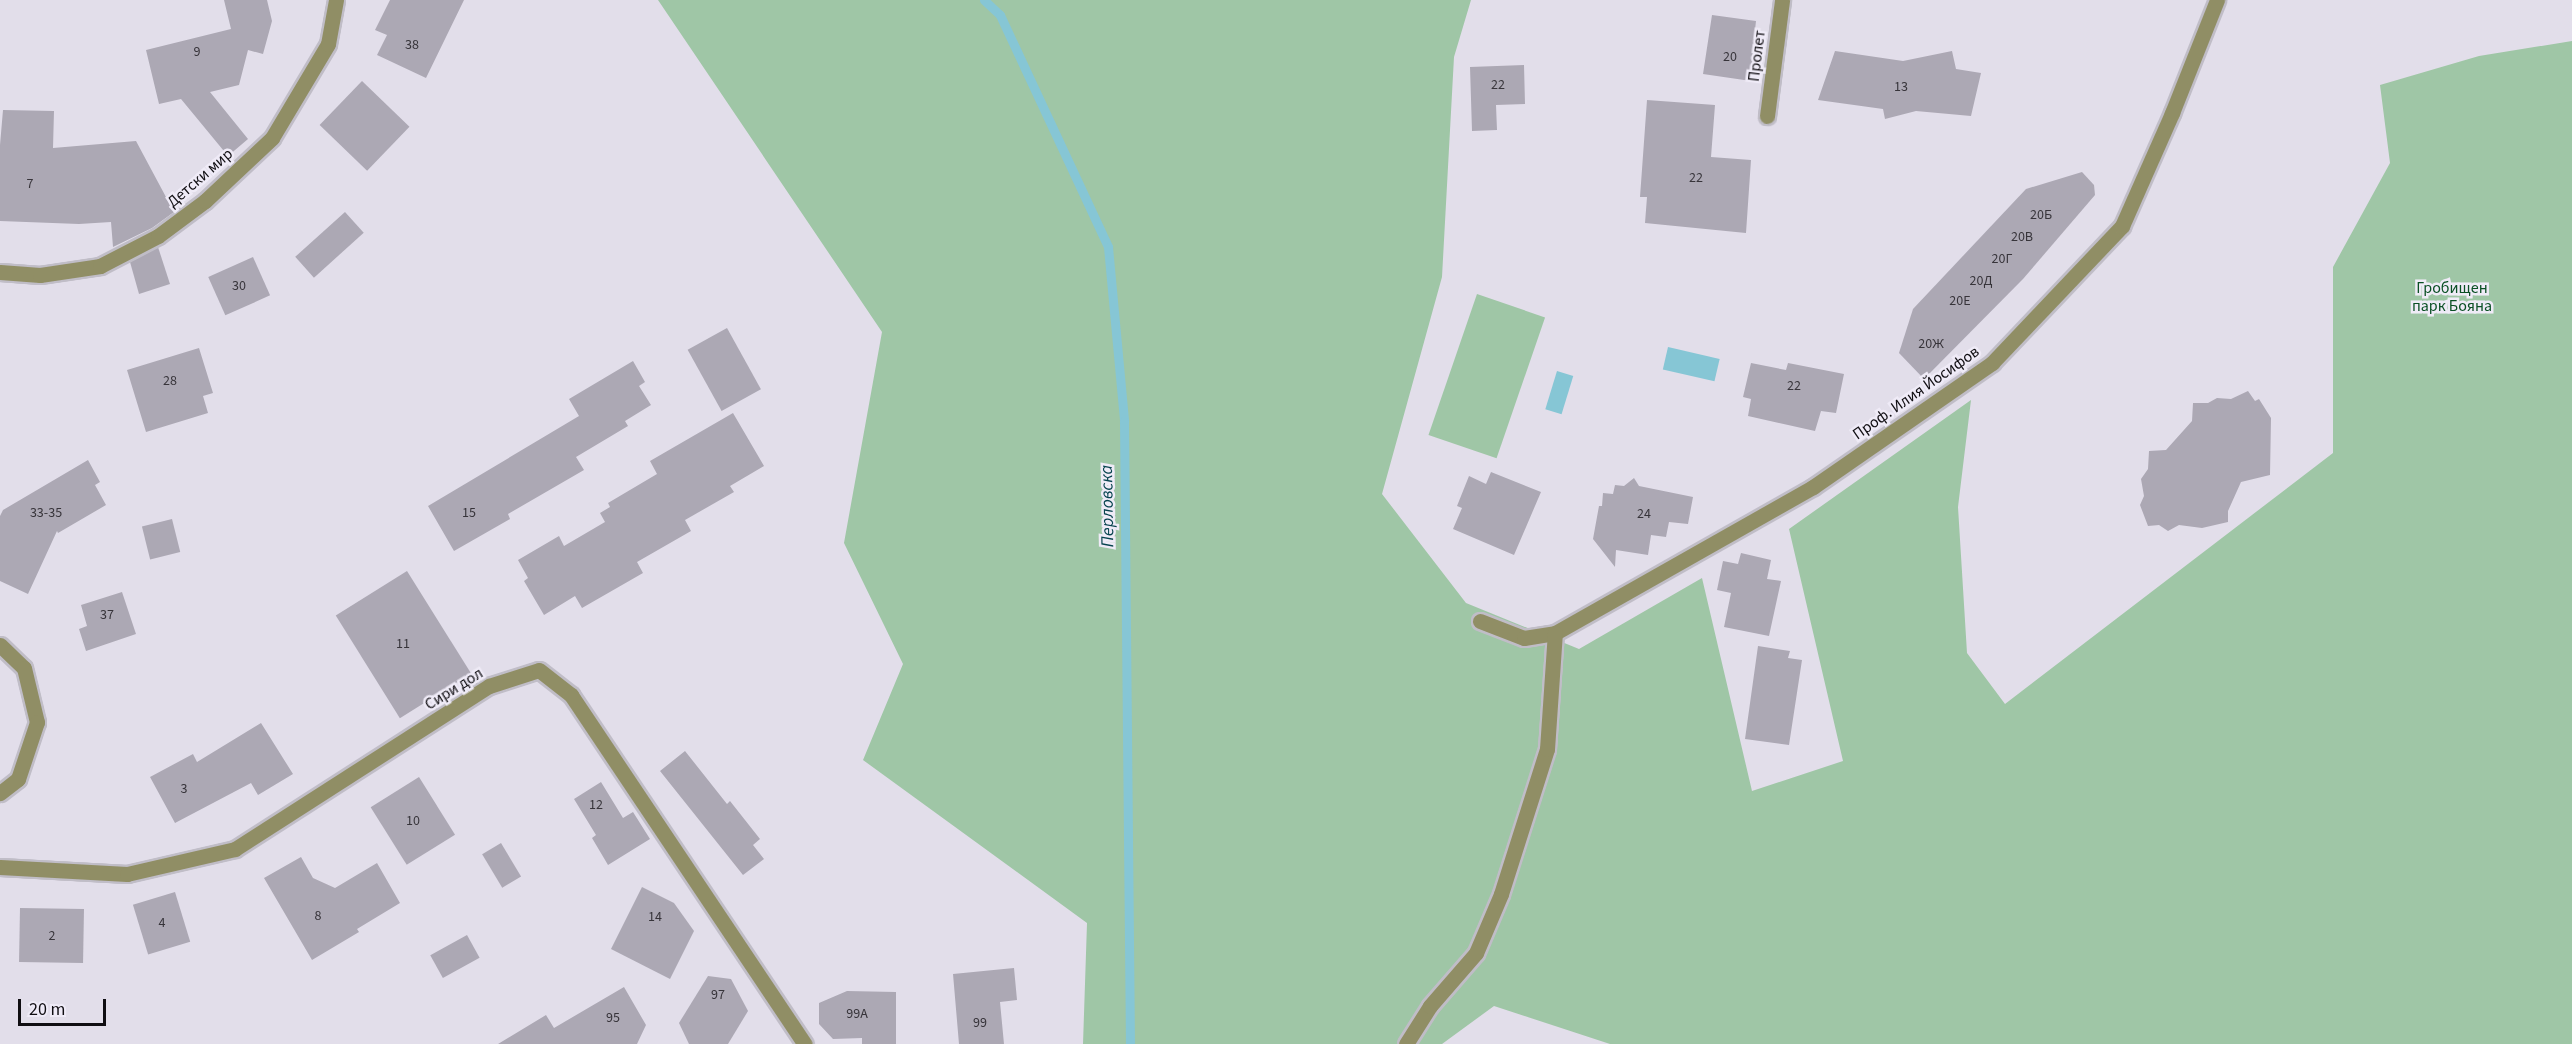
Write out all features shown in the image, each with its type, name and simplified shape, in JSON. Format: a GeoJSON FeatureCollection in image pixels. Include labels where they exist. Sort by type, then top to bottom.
{"type":"FeatureCollection","features":[{"type":"Feature","properties":{"kind":"street","name":"Детски мир"},"geometry":{"type":"LineString","coordinates":[[0,272],[40,275],[100,266],[158,236],[205,201],[272,138],[328,44],[336,0]]}},
{"type":"Feature","properties":{"kind":"street","name":"Пролет"},"geometry":{"type":"LineString","coordinates":[[1767,116],[1782,0]]}},
{"type":"Feature","properties":{"kind":"street","name":"Проф. Илия Йосифов"},"geometry":{"type":"LineString","coordinates":[[1480,621],[1524,638],[1555,633],[1813,487],[1992,363],[2122,226],[2172,113],[2217,0]]}},
{"type":"Feature","properties":{"kind":"street"},"geometry":{"type":"LineString","coordinates":[[1406,1044],[1430,1006],[1476,953],[1501,894],[1547,749],[1555,633]]}},
{"type":"Feature","properties":{"kind":"street"},"geometry":{"type":"LineString","coordinates":[[0,645],[24,668],[37,722],[18,779],[0,793]]}},
{"type":"Feature","properties":{"kind":"street","name":"Сири дол"},"geometry":{"type":"LineString","coordinates":[[0,867],[127,874],[235,849],[489,686],[539,670],[571,695],[805,1044]]}},
{"type":"Feature","properties":{"kind":"green space","name":"Гробищен парк Бояна"},"geometry":{"type":"Polygon","coordinates":[[[658,0],[1471,0],[1454,57],[1442,277],[1382,494],[1466,603],[1579,649],[1702,578],[1752,791],[1843,761],[1789,529],[1971,400],[1958,507],[1967,653],[2005,704],[2333,453],[2333,267],[2390,163],[2380,85],[2479,56],[2572,41],[2572,1044],[1610,1044],[1494,1006],[1442,1044],[1083,1044],[1087,923],[863,760],[903,664],[844,543],[882,332],[658,0]]]}},
{"type":"Feature","properties":{"kind":"green space"},"geometry":{"type":"Polygon","coordinates":[[[1477,294],[1545,317],[1497,458],[1428,435],[1477,294]]]}},
{"type":"Feature","properties":{"kind":"water"},"geometry":{"type":"Polygon","coordinates":[[[1668,347],[1720,359],[1714,381],[1663,369],[1668,347]]]}},
{"type":"Feature","properties":{"kind":"water"},"geometry":{"type":"Polygon","coordinates":[[[1557,371],[1573,376],[1562,414],[1545,409],[1557,371]]]}},
{"type":"Feature","properties":{"kind":"building"},"geometry":{"type":"Polygon","coordinates":[[[224,0],[267,0],[272,21],[263,54],[248,50],[239,85],[210,92],[248,139],[228,156],[181,99],[159,104],[146,50],[231,29],[224,0]]]}},
{"type":"Feature","properties":{"kind":"building"},"geometry":{"type":"Polygon","coordinates":[[[390,0],[464,0],[426,78],[377,55],[387,35],[375,30],[390,0]]]}},
{"type":"Feature","properties":{"kind":"building"},"geometry":{"type":"Polygon","coordinates":[[[1712,15],[1756,21],[1754,39],[1758,39],[1751,81],[1703,74],[1712,15]]]}},
{"type":"Feature","properties":{"kind":"building"},"geometry":{"type":"Polygon","coordinates":[[[1835,51],[1903,61],[1952,51],[1956,69],[1981,73],[1971,116],[1916,111],[1885,119],[1883,109],[1818,100],[1835,51]]]}},
{"type":"Feature","properties":{"kind":"building"},"geometry":{"type":"Polygon","coordinates":[[[1524,65],[1525,104],[1496,105],[1497,130],[1472,131],[1470,67],[1524,65]]]}},
{"type":"Feature","properties":{"kind":"building"},"geometry":{"type":"Polygon","coordinates":[[[362,81],[409,127],[367,171],[320,125],[362,81]]]}},
{"type":"Feature","properties":{"kind":"building"},"geometry":{"type":"Polygon","coordinates":[[[1647,100],[1715,105],[1711,157],[1751,160],[1746,233],[1645,223],[1647,197],[1640,197],[1647,100]]]}},
{"type":"Feature","properties":{"kind":"building"},"geometry":{"type":"Polygon","coordinates":[[[3,110],[54,111],[53,148],[136,141],[174,212],[152,228],[113,247],[111,222],[79,224],[0,221],[0,145],[3,110]]]}},
{"type":"Feature","properties":{"kind":"building"},"geometry":{"type":"Polygon","coordinates":[[[2082,172],[2094,185],[2095,195],[2023,279],[1924,379],[1899,353],[1913,309],[2026,189],[2082,172]]]}},
{"type":"Feature","properties":{"kind":"building"},"geometry":{"type":"Polygon","coordinates":[[[345,212],[364,233],[314,278],[295,257],[345,212]]]}},
{"type":"Feature","properties":{"kind":"building"},"geometry":{"type":"Polygon","coordinates":[[[158,247],[170,284],[139,294],[130,262],[158,247]]]}},
{"type":"Feature","properties":{"kind":"building"},"geometry":{"type":"Polygon","coordinates":[[[253,257],[270,295],[225,315],[208,277],[253,257]]]}},
{"type":"Feature","properties":{"kind":"building"},"geometry":{"type":"Polygon","coordinates":[[[727,328],[761,389],[722,411],[688,350],[727,328]]]}},
{"type":"Feature","properties":{"kind":"building"},"geometry":{"type":"Polygon","coordinates":[[[199,348],[213,393],[203,396],[208,413],[146,432],[127,370],[199,348]]]}},
{"type":"Feature","properties":{"kind":"building"},"geometry":{"type":"Polygon","coordinates":[[[633,361],[645,382],[639,386],[651,405],[625,421],[628,426],[576,457],[584,470],[508,514],[510,519],[454,551],[428,506],[579,416],[569,399],[633,361]]]}},
{"type":"Feature","properties":{"kind":"building"},"geometry":{"type":"Polygon","coordinates":[[[1751,363],[1786,370],[1788,363],[1844,374],[1836,413],[1821,411],[1815,431],[1748,416],[1751,399],[1743,397],[1751,363]]]}},
{"type":"Feature","properties":{"kind":"building"},"geometry":{"type":"Polygon","coordinates":[[[2248,391],[2255,401],[2259,399],[2271,418],[2270,475],[2241,482],[2228,511],[2228,522],[2202,528],[2179,525],[2168,531],[2159,525],[2148,526],[2140,505],[2144,496],[2141,479],[2148,469],[2149,451],[2166,450],[2192,421],[2193,403],[2208,403],[2217,398],[2231,399],[2248,391]]]}},
{"type":"Feature","properties":{"kind":"building"},"geometry":{"type":"Polygon","coordinates":[[[733,413],[764,466],[730,486],[734,492],[685,520],[691,531],[637,562],[643,573],[582,608],[575,596],[544,615],[524,581],[528,578],[518,560],[559,536],[564,546],[605,522],[600,513],[610,507],[608,503],[657,474],[650,461],[733,413]]]}},
{"type":"Feature","properties":{"kind":"building"},"geometry":{"type":"Polygon","coordinates":[[[88,460],[100,482],[95,485],[106,505],[58,533],[57,531],[28,594],[0,581],[0,516],[3,510],[88,460]]]}},
{"type":"Feature","properties":{"kind":"building"},"geometry":{"type":"Polygon","coordinates":[[[1491,472],[1541,492],[1514,555],[1453,529],[1462,508],[1457,506],[1469,476],[1486,484],[1491,472]]]}},
{"type":"Feature","properties":{"kind":"building"},"geometry":{"type":"Polygon","coordinates":[[[1634,478],[1639,486],[1693,497],[1688,524],[1669,522],[1666,537],[1651,535],[1648,555],[1616,550],[1615,567],[1593,539],[1599,506],[1602,506],[1603,493],[1613,494],[1615,485],[1624,486],[1634,478]]]}},
{"type":"Feature","properties":{"kind":"building"},"geometry":{"type":"Polygon","coordinates":[[[172,519],[180,552],[150,559],[142,526],[172,519]]]}},
{"type":"Feature","properties":{"kind":"building"},"geometry":{"type":"Polygon","coordinates":[[[1741,553],[1771,560],[1767,579],[1781,581],[1769,636],[1724,627],[1731,593],[1717,590],[1723,561],[1738,564],[1741,553]]]}},
{"type":"Feature","properties":{"kind":"building"},"geometry":{"type":"Polygon","coordinates":[[[407,571],[471,674],[400,718],[336,616],[407,571]]]}},
{"type":"Feature","properties":{"kind":"building"},"geometry":{"type":"Polygon","coordinates":[[[122,592],[136,634],[86,651],[79,629],[87,626],[81,605],[122,592]]]}},
{"type":"Feature","properties":{"kind":"building"},"geometry":{"type":"Polygon","coordinates":[[[1758,646],[1790,651],[1788,658],[1802,660],[1789,745],[1745,739],[1758,646]]]}},
{"type":"Feature","properties":{"kind":"building"},"geometry":{"type":"Polygon","coordinates":[[[261,723],[293,774],[258,795],[251,783],[175,823],[150,777],[193,754],[197,762],[261,723]]]}},
{"type":"Feature","properties":{"kind":"building"},"geometry":{"type":"Polygon","coordinates":[[[685,751],[727,804],[730,801],[760,839],[753,845],[764,859],[743,875],[660,771],[685,751]]]}},
{"type":"Feature","properties":{"kind":"building"},"geometry":{"type":"Polygon","coordinates":[[[419,777],[455,835],[407,865],[371,807],[419,777]]]}},
{"type":"Feature","properties":{"kind":"building"},"geometry":{"type":"Polygon","coordinates":[[[601,782],[623,818],[633,812],[650,839],[608,865],[592,838],[596,835],[574,799],[601,782]]]}},
{"type":"Feature","properties":{"kind":"building"},"geometry":{"type":"Polygon","coordinates":[[[501,843],[521,876],[502,888],[482,854],[501,843]]]}},
{"type":"Feature","properties":{"kind":"building"},"geometry":{"type":"Polygon","coordinates":[[[301,857],[313,878],[335,888],[377,863],[400,903],[357,929],[359,932],[312,960],[264,878],[301,857]]]}},
{"type":"Feature","properties":{"kind":"building"},"geometry":{"type":"Polygon","coordinates":[[[642,887],[674,903],[694,931],[670,979],[611,949],[642,887]]]}},
{"type":"Feature","properties":{"kind":"building"},"geometry":{"type":"Polygon","coordinates":[[[175,892],[190,942],[148,955],[133,905],[175,892]]]}},
{"type":"Feature","properties":{"kind":"building"},"geometry":{"type":"Polygon","coordinates":[[[20,908],[84,909],[83,963],[19,962],[20,908]]]}},
{"type":"Feature","properties":{"kind":"building"},"geometry":{"type":"Polygon","coordinates":[[[467,935],[480,958],[443,978],[430,955],[467,935]]]}},
{"type":"Feature","properties":{"kind":"building"},"geometry":{"type":"Polygon","coordinates":[[[1014,968],[1017,1000],[1000,1002],[1004,1044],[959,1044],[953,974],[1014,968]]]}},
{"type":"Feature","properties":{"kind":"building"},"geometry":{"type":"Polygon","coordinates":[[[708,976],[731,979],[748,1011],[728,1044],[689,1044],[679,1023],[708,976]]]}},
{"type":"Feature","properties":{"kind":"building"},"geometry":{"type":"Polygon","coordinates":[[[624,987],[646,1025],[637,1044],[498,1044],[546,1015],[554,1028],[624,987]]]}},
{"type":"Feature","properties":{"kind":"building"},"geometry":{"type":"Polygon","coordinates":[[[847,991],[896,992],[896,1044],[862,1044],[862,1038],[833,1039],[819,1024],[819,1003],[847,991]]]}},
{"type":"Feature","properties":{"kind":"waterway","name":"Перловска"},"geometry":{"type":"LineString","coordinates":[[984,0],[1000,15],[1108,247],[1124,421],[1130,1044]]}}]}
